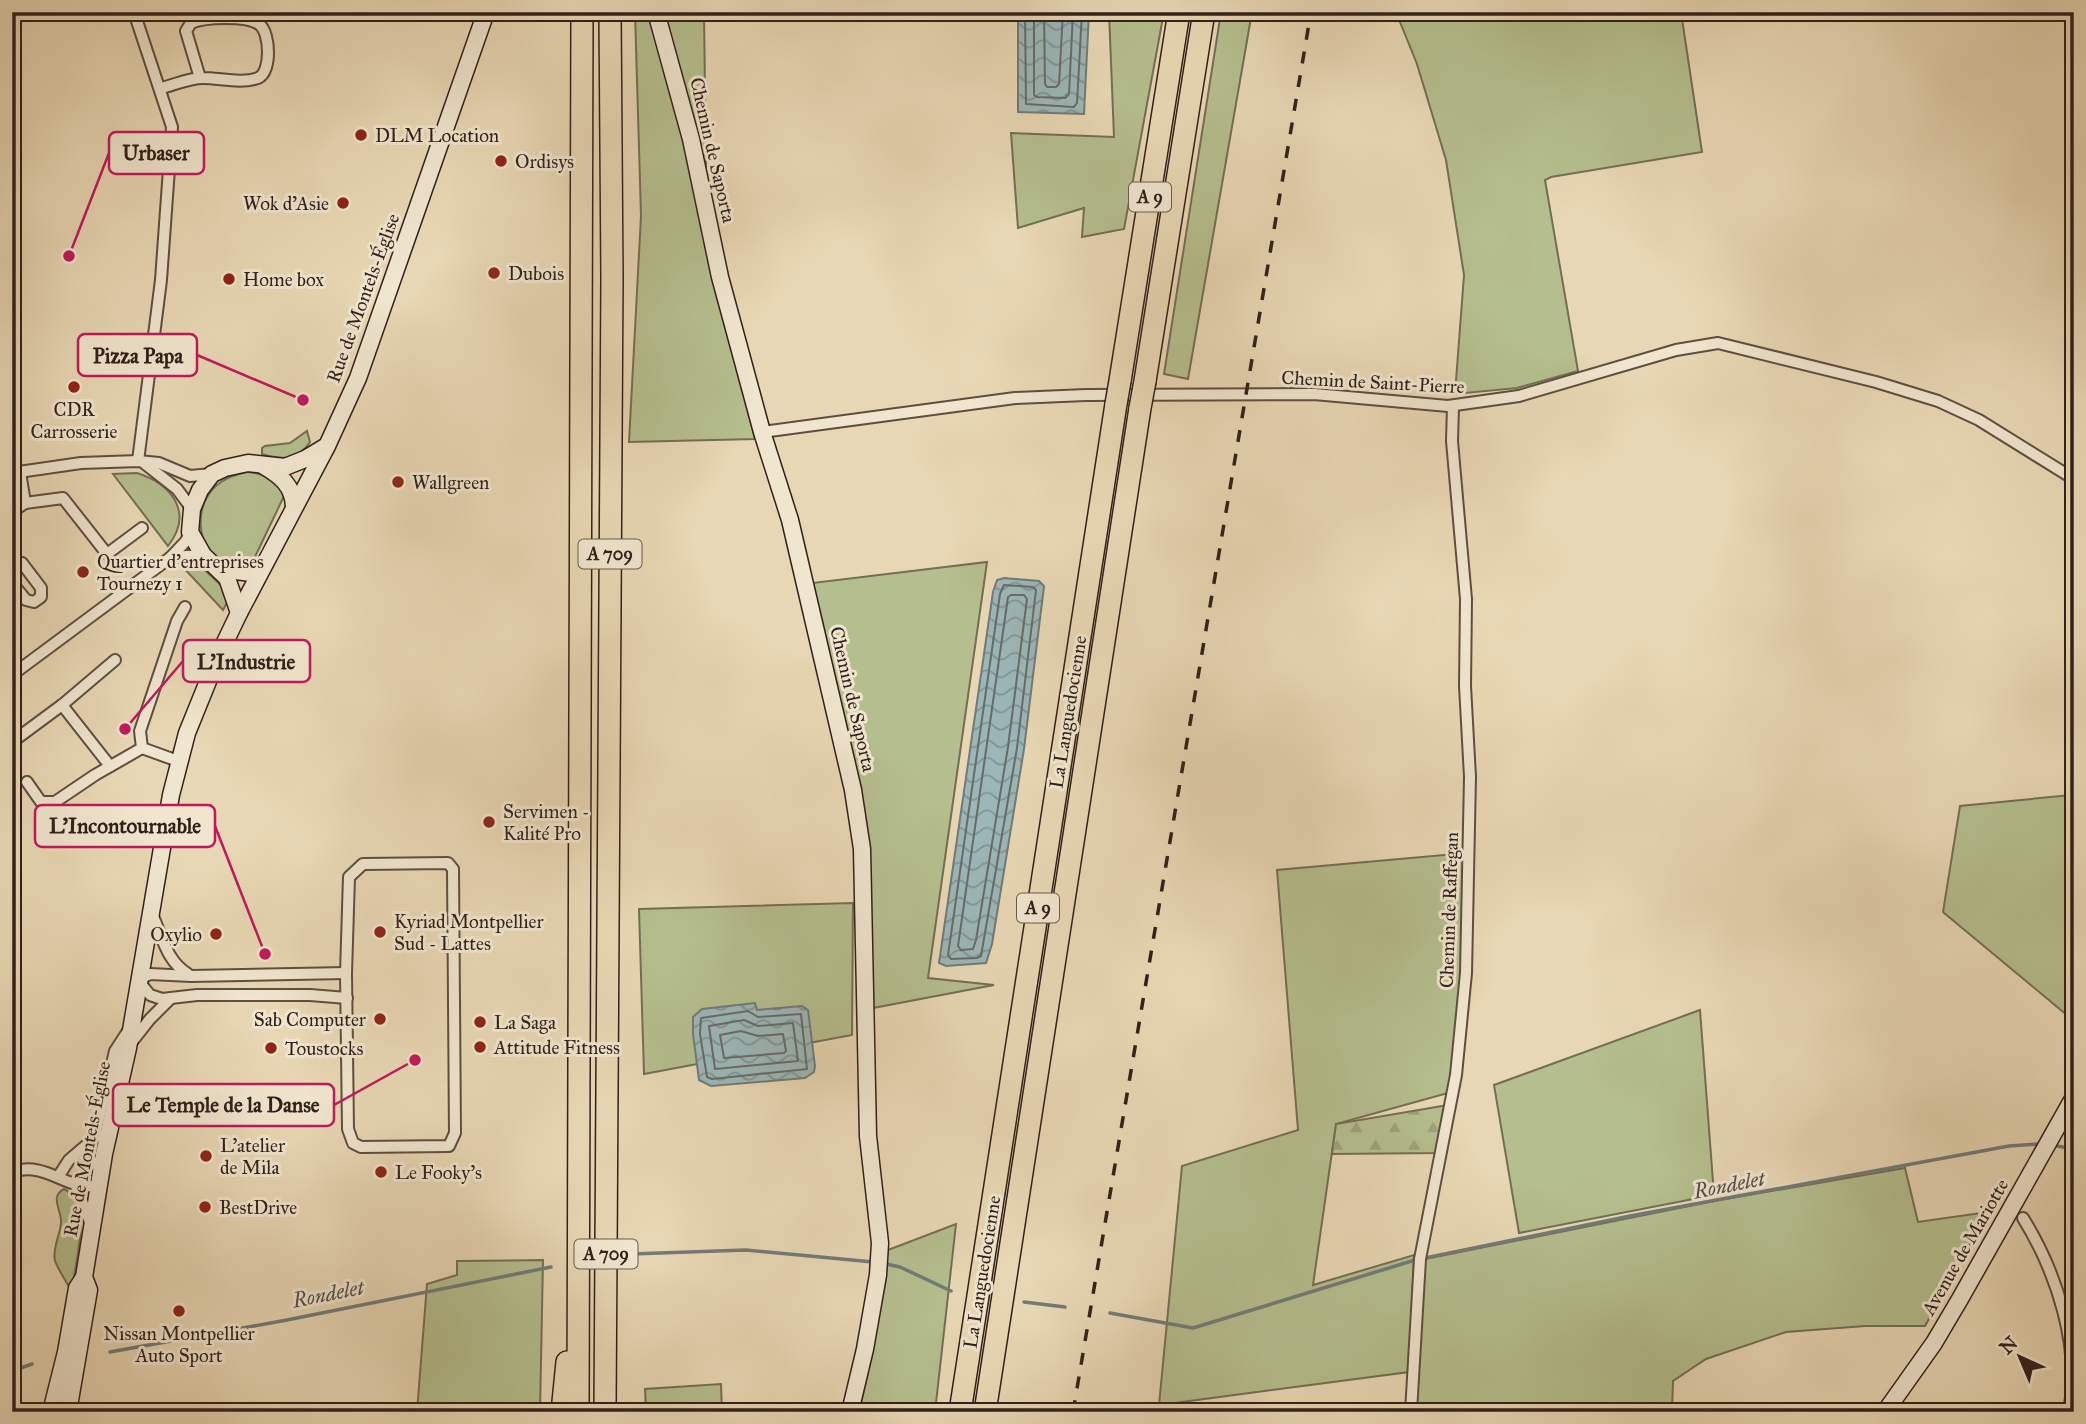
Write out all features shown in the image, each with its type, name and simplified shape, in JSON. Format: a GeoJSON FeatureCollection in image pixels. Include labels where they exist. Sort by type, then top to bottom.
{"type":"FeatureCollection","features":[{"type":"Feature","properties":{"kind":"highway","name":"A 709"},"geometry":{"type":"LineString","coordinates":[[578,1412],[582,12]]}},
{"type":"Feature","properties":{"kind":"highway","name":"A 709"},"geometry":{"type":"LineString","coordinates":[[605,1412],[612,278],[610,12]]}},
{"type":"Feature","properties":{"kind":"highway","name":"La Languedocienne"},"geometry":{"type":"LineString","coordinates":[[960,1412],[1116,404],[1180,12]]}},
{"type":"Feature","properties":{"kind":"highway","name":"La Languedocienne"},"geometry":{"type":"LineString","coordinates":[[985,1412],[1204,12]]}},
{"type":"Feature","properties":{"kind":"highway"},"geometry":{"type":"LineString","coordinates":[[562,1412],[564,1379],[579,1282]]}},
{"type":"Feature","properties":{"kind":"main road","name":"Rue de Montels-Église"},"geometry":{"type":"LineString","coordinates":[[51,1412],[66,1352],[77,1288],[84,1277],[102,1168],[128,1048],[178,761],[196,708],[239,613],[327,446],[358,378],[486,12]]}},
{"type":"Feature","properties":{"kind":"main road","name":"Chemin de Saporta"},"geometry":{"type":"LineString","coordinates":[[656,12],[691,139],[720,277],[762,432],[790,520],[853,790],[862,849],[868,1136],[880,1243],[878,1275],[865,1349],[850,1412]]}},
{"type":"Feature","properties":{"kind":"main road"},"geometry":{"type":"LineString","coordinates":[[239,613],[232,588],[220,569],[203,555],[190,532],[192,509],[200,490],[212,474],[242,464],[285,467],[327,446]]}},
{"type":"Feature","properties":{"kind":"main road"},"geometry":{"type":"LineString","coordinates":[[264,466],[287,483],[292,492],[294,506]]}},
{"type":"Feature","properties":{"kind":"main road"},"geometry":{"type":"LineString","coordinates":[[220,569],[259,574]]}},
{"type":"Feature","properties":{"kind":"main road","name":"Avenue de Mariotte"},"geometry":{"type":"LineString","coordinates":[[1885,1412],[1947,1321],[2074,1097]]}},
{"type":"Feature","properties":{"kind":"main road","name":"Rue de Montels-Église"},"geometry":{"type":"LineString","coordinates":[[72,1406],[89,1290],[84,1277]]}},
{"type":"Feature","properties":{"kind":"main road"},"geometry":{"type":"LineString","coordinates":[[57,1412],[67,1370],[66,1352]]}},
{"type":"Feature","properties":{"kind":"street"},"geometry":{"type":"LineString","coordinates":[[134,12],[172,127],[161,280],[141,462]]}},
{"type":"Feature","properties":{"kind":"street"},"geometry":{"type":"LineString","coordinates":[[161,88],[200,78],[259,78],[267,71],[268,62],[265,31],[262,26],[255,22],[224,18],[209,18],[191,23],[186,31],[200,78]]}},
{"type":"Feature","properties":{"kind":"street","name":"Chemin de Saint-Pierre"},"geometry":{"type":"LineString","coordinates":[[762,432],[1015,398],[1086,395],[1314,394],[1453,406],[1519,396],[1676,350],[1718,342],[1876,382],[1938,401],[1979,420],[2074,479]]}},
{"type":"Feature","properties":{"kind":"street","name":"Chemin de Raffegan"},"geometry":{"type":"LineString","coordinates":[[1411,1412],[1419,1259],[1456,1075],[1466,973],[1471,777],[1465,686],[1466,599],[1452,441],[1453,406]]}},
{"type":"Feature","properties":{"kind":"street"},"geometry":{"type":"LineString","coordinates":[[141,462],[177,489],[192,509]]}},
{"type":"Feature","properties":{"kind":"street"},"geometry":{"type":"LineString","coordinates":[[24,503],[16,472],[81,463],[141,462],[159,463],[190,476],[212,474]]}},
{"type":"Feature","properties":{"kind":"street"},"geometry":{"type":"LineString","coordinates":[[12,512],[24,503],[64,498],[107,554],[142,528]]}},
{"type":"Feature","properties":{"kind":"street"},"geometry":{"type":"LineString","coordinates":[[12,676],[171,556],[186,541],[190,532]]}},
{"type":"Feature","properties":{"kind":"street"},"geometry":{"type":"LineString","coordinates":[[171,556],[203,555]]}},
{"type":"Feature","properties":{"kind":"street"},"geometry":{"type":"LineString","coordinates":[[12,570],[22,563],[41,588],[41,597],[34,602],[26,600],[12,583]]}},
{"type":"Feature","properties":{"kind":"street"},"geometry":{"type":"LineString","coordinates":[[142,748],[140,731],[177,621],[185,607]]}},
{"type":"Feature","properties":{"kind":"street"},"geometry":{"type":"LineString","coordinates":[[12,742],[62,705],[115,660]]}},
{"type":"Feature","properties":{"kind":"street"},"geometry":{"type":"LineString","coordinates":[[62,705],[110,765]]}},
{"type":"Feature","properties":{"kind":"street"},"geometry":{"type":"LineString","coordinates":[[27,782],[41,802],[55,802],[110,765],[142,748],[178,761]]}},
{"type":"Feature","properties":{"kind":"street"},"geometry":{"type":"LineString","coordinates":[[448,863],[453,869],[455,1120],[455,1133],[449,1146],[361,1147],[353,1143],[348,1129],[347,998],[349,877],[363,864],[448,863]]}},
{"type":"Feature","properties":{"kind":"street"},"geometry":{"type":"LineString","coordinates":[[151,912],[167,953],[180,969],[191,976]]}},
{"type":"Feature","properties":{"kind":"street"},"geometry":{"type":"LineString","coordinates":[[346,973],[191,976],[150,974],[138,981],[150,995],[170,999],[197,995],[310,995],[347,998]]}},
{"type":"Feature","properties":{"kind":"street"},"geometry":{"type":"LineString","coordinates":[[128,1048],[149,1019],[170,999]]}},
{"type":"Feature","properties":{"kind":"street","name":"Rue de Montels-Église"},"geometry":{"type":"LineString","coordinates":[[94,1139],[115,1051],[130,1029]]}},
{"type":"Feature","properties":{"kind":"street"},"geometry":{"type":"LineString","coordinates":[[58,1177],[69,1160],[111,1122]]}},
{"type":"Feature","properties":{"kind":"street"},"geometry":{"type":"LineString","coordinates":[[79,1152],[102,1168]]}},
{"type":"Feature","properties":{"kind":"street"},"geometry":{"type":"LineString","coordinates":[[12,1172],[32,1168],[76,1185],[99,1185]]}},
{"type":"Feature","properties":{"kind":"street"},"geometry":{"type":"LineString","coordinates":[[76,1185],[92,1229]]}},
{"type":"Feature","properties":{"kind":"street"},"geometry":{"type":"LineString","coordinates":[[2023,1218],[2056,1287],[2068,1332],[2074,1390],[2070,1412]]}},
{"type":"Feature","properties":{"kind":"green space"},"geometry":{"type":"Polygon","coordinates":[[[635,12],[648,12],[684,140],[755,439],[629,442],[641,216],[635,12]]]}},
{"type":"Feature","properties":{"kind":"green space"},"geometry":{"type":"Polygon","coordinates":[[[662,12],[704,12],[706,168],[662,12]]]}},
{"type":"Feature","properties":{"kind":"green space"},"geometry":{"type":"Polygon","coordinates":[[[1109,12],[1164,12],[1124,229],[1082,237],[1084,208],[1018,228],[1011,133],[1114,137],[1109,12]]]}},
{"type":"Feature","properties":{"kind":"green space"},"geometry":{"type":"Polygon","coordinates":[[[1221,12],[1252,12],[1188,379],[1164,374],[1221,12]]]}},
{"type":"Feature","properties":{"kind":"green space"},"geometry":{"type":"Polygon","coordinates":[[[1396,12],[1681,12],[1702,152],[1545,180],[1578,371],[1517,388],[1455,394],[1464,275],[1446,160],[1417,64],[1396,12]]]}},
{"type":"Feature","properties":{"kind":"green space"},"geometry":{"type":"Polygon","coordinates":[[[307,431],[310,442],[295,456],[282,458],[262,454],[262,448],[265,446],[290,443],[307,431]]]}},
{"type":"Feature","properties":{"kind":"green space"},"geometry":{"type":"Polygon","coordinates":[[[247,472],[269,478],[285,494],[253,561],[248,565],[227,563],[212,554],[206,545],[202,535],[201,513],[210,493],[217,485],[247,472]]]}},
{"type":"Feature","properties":{"kind":"green space"},"geometry":{"type":"Polygon","coordinates":[[[137,473],[160,484],[175,501],[179,522],[176,534],[168,546],[113,474],[137,473]]]}},
{"type":"Feature","properties":{"kind":"green space"},"geometry":{"type":"Polygon","coordinates":[[[196,562],[225,589],[229,599],[223,610],[180,564],[196,562]]]}},
{"type":"Feature","properties":{"kind":"green space"},"geometry":{"type":"Polygon","coordinates":[[[987,562],[928,978],[994,985],[873,1008],[869,849],[812,583],[987,562]]]}},
{"type":"Feature","properties":{"kind":"green space"},"geometry":{"type":"Polygon","coordinates":[[[2071,795],[2074,806],[2074,1021],[1943,912],[1960,806],[2071,795]]]}},
{"type":"Feature","properties":{"kind":"green space"},"geometry":{"type":"Polygon","coordinates":[[[1466,853],[1466,957],[1448,1093],[1336,1124],[1313,1285],[1414,1255],[1409,1372],[1159,1405],[1182,1166],[1298,1130],[1277,870],[1466,853]]]}},
{"type":"Feature","properties":{"kind":"green space"},"geometry":{"type":"Polygon","coordinates":[[[853,903],[852,1035],[644,1074],[639,909],[853,903]]]}},
{"type":"Feature","properties":{"kind":"green space"},"geometry":{"type":"Polygon","coordinates":[[[1700,1010],[1714,1195],[1519,1233],[1494,1085],[1700,1010]]]}},
{"type":"Feature","properties":{"kind":"green space"},"geometry":{"type":"Polygon","coordinates":[[[1448,1105],[1439,1153],[1332,1154],[1336,1124],[1448,1105]]]}},
{"type":"Feature","properties":{"kind":"green space"},"geometry":{"type":"Polygon","coordinates":[[[1905,1168],[1918,1222],[1988,1212],[1925,1326],[1865,1326],[1786,1332],[1706,1359],[1673,1381],[1672,1412],[1415,1412],[1425,1259],[1714,1201],[1905,1168]]]}},
{"type":"Feature","properties":{"kind":"green space"},"geometry":{"type":"Polygon","coordinates":[[[64,1189],[73,1196],[80,1218],[73,1283],[68,1285],[54,1256],[61,1223],[57,1196],[64,1189]]]}},
{"type":"Feature","properties":{"kind":"green space"},"geometry":{"type":"Polygon","coordinates":[[[956,1224],[935,1412],[859,1412],[888,1250],[956,1224]]]}},
{"type":"Feature","properties":{"kind":"green space"},"geometry":{"type":"Polygon","coordinates":[[[543,1260],[540,1412],[417,1412],[427,1284],[457,1275],[457,1261],[543,1260]]]}},
{"type":"Feature","properties":{"kind":"green space"},"geometry":{"type":"Polygon","coordinates":[[[721,1384],[722,1412],[646,1412],[645,1389],[721,1384]]]}},
{"type":"Feature","properties":{"kind":"water"},"geometry":{"type":"Polygon","coordinates":[[[1018,12],[1089,12],[1084,114],[1018,112],[1018,12]]]}},
{"type":"Feature","properties":{"kind":"water"},"geometry":{"type":"Polygon","coordinates":[[[1004,578],[1039,581],[1044,586],[1024,749],[992,944],[986,963],[946,966],[939,963],[993,592],[997,580],[1004,578]]]}},
{"type":"Feature","properties":{"kind":"water"},"geometry":{"type":"Polygon","coordinates":[[[755,1003],[757,1010],[802,1006],[808,1010],[814,1072],[805,1078],[711,1086],[699,1080],[693,1017],[702,1009],[755,1003]]]}},
{"type":"Feature","properties":{"kind":"waterway","name":"Rondelet"},"geometry":{"type":"LineString","coordinates":[[1425,1258],[1630,1216],[2009,1146],[2038,1144]]}},
{"type":"Feature","properties":{"kind":"waterway","name":"Rondelet"},"geometry":{"type":"LineString","coordinates":[[2057,1146],[2074,1149]]}},
{"type":"Feature","properties":{"kind":"waterway","name":"Rondelet"},"geometry":{"type":"LineString","coordinates":[[631,1254],[746,1250],[873,1262]]}},
{"type":"Feature","properties":{"kind":"waterway","name":"Rondelet"},"geometry":{"type":"LineString","coordinates":[[1110,1313],[1193,1328],[1415,1260]]}},
{"type":"Feature","properties":{"kind":"waterway"},"geometry":{"type":"LineString","coordinates":[[886,1264],[900,1267],[951,1291]]}},
{"type":"Feature","properties":{"kind":"waterway","name":"Rondelet"},"geometry":{"type":"LineString","coordinates":[[110,1352],[551,1267]]}},
{"type":"Feature","properties":{"kind":"waterway"},"geometry":{"type":"LineString","coordinates":[[1024,1302],[1065,1307]]}},
{"type":"Feature","properties":{"kind":"waterway","name":"Rondelet"},"geometry":{"type":"LineString","coordinates":[[12,1371],[32,1364]]}},
{"type":"Feature","properties":{"kind":"railway"},"geometry":{"type":"LineString","coordinates":[[1073,1412],[1311,12]]}},
{"type":"Feature","properties":{"kind":"place","name":"DLM Location"},"geometry":{"type":"Point","coordinates":[361,135]}},
{"type":"Feature","properties":{"kind":"place","name":"Ordisys"},"geometry":{"type":"Point","coordinates":[501,161]}},
{"type":"Feature","properties":{"kind":"place","name":"Wok d'Asie"},"geometry":{"type":"Point","coordinates":[343,203]}},
{"type":"Feature","properties":{"kind":"place","name":"Urbaser"},"geometry":{"type":"Point","coordinates":[69,256]}},
{"type":"Feature","properties":{"kind":"place","name":"Dubois"},"geometry":{"type":"Point","coordinates":[494,273]}},
{"type":"Feature","properties":{"kind":"place","name":"Home box"},"geometry":{"type":"Point","coordinates":[229,279]}},
{"type":"Feature","properties":{"kind":"place","name":"CDR Carrosserie"},"geometry":{"type":"Point","coordinates":[74,387]}},
{"type":"Feature","properties":{"kind":"place","name":"Pizza Papa"},"geometry":{"type":"Point","coordinates":[303,400]}},
{"type":"Feature","properties":{"kind":"place","name":"Wallgreen"},"geometry":{"type":"Point","coordinates":[398,482]}},
{"type":"Feature","properties":{"kind":"place","name":"Quartier d'entreprises Tournezy 1"},"geometry":{"type":"Point","coordinates":[83,572]}},
{"type":"Feature","properties":{"kind":"place","name":"L'Industrie"},"geometry":{"type":"Point","coordinates":[125,729]}},
{"type":"Feature","properties":{"kind":"place","name":"Servimen - Kalité Pro"},"geometry":{"type":"Point","coordinates":[489,822]}},
{"type":"Feature","properties":{"kind":"place","name":"Kyriad Montpellier Sud - Lattes"},"geometry":{"type":"Point","coordinates":[380,932]}},
{"type":"Feature","properties":{"kind":"place","name":"Oxylio"},"geometry":{"type":"Point","coordinates":[216,934]}},
{"type":"Feature","properties":{"kind":"place","name":"L'Incontournable"},"geometry":{"type":"Point","coordinates":[265,954]}},
{"type":"Feature","properties":{"kind":"place","name":"Sab Computer"},"geometry":{"type":"Point","coordinates":[380,1019]}},
{"type":"Feature","properties":{"kind":"place","name":"La Saga"},"geometry":{"type":"Point","coordinates":[480,1022]}},
{"type":"Feature","properties":{"kind":"place","name":"Attitude Fitness"},"geometry":{"type":"Point","coordinates":[480,1047]}},
{"type":"Feature","properties":{"kind":"place","name":"Toustocks"},"geometry":{"type":"Point","coordinates":[271,1048]}},
{"type":"Feature","properties":{"kind":"place","name":"Le Temple de la Danse"},"geometry":{"type":"Point","coordinates":[415,1060]}},
{"type":"Feature","properties":{"kind":"place","name":"L'atelier de Mila"},"geometry":{"type":"Point","coordinates":[206,1156]}},
{"type":"Feature","properties":{"kind":"place","name":"Le Fooky's"},"geometry":{"type":"Point","coordinates":[381,1172]}},
{"type":"Feature","properties":{"kind":"place","name":"BestDrive"},"geometry":{"type":"Point","coordinates":[205,1207]}},
{"type":"Feature","properties":{"kind":"place","name":"Nissan Montpellier Auto Sport"},"geometry":{"type":"Point","coordinates":[179,1311]}}]}
